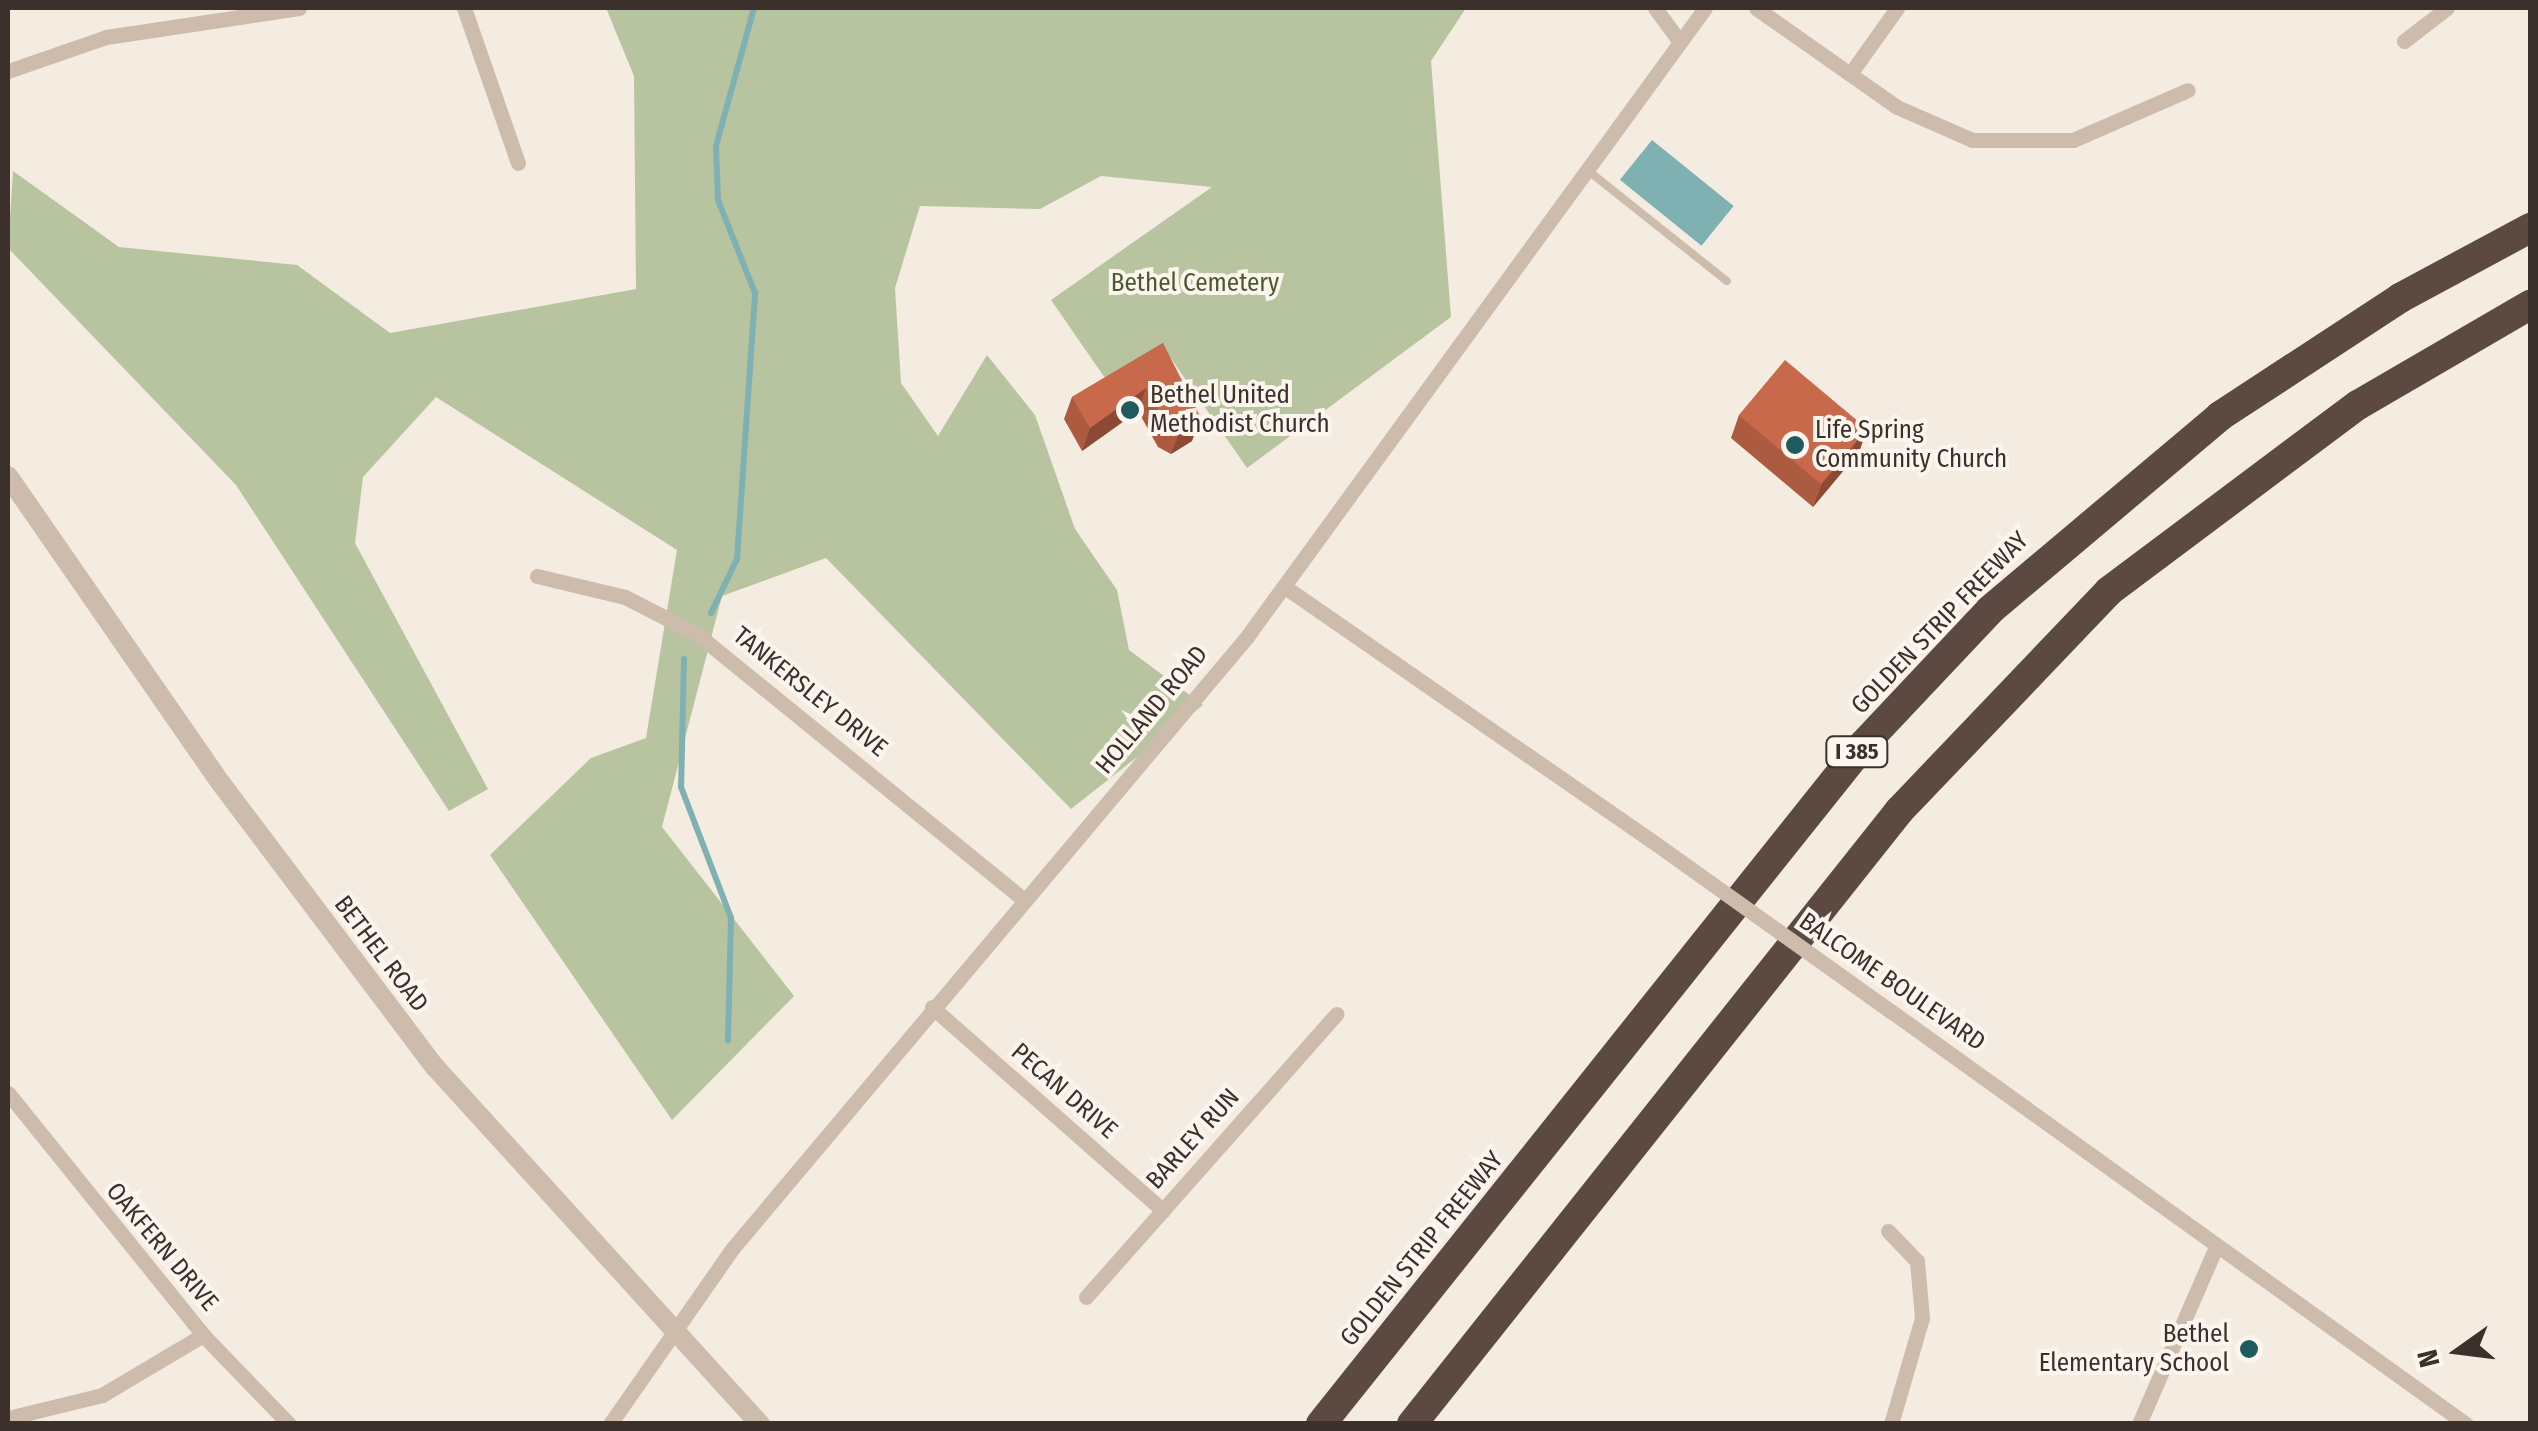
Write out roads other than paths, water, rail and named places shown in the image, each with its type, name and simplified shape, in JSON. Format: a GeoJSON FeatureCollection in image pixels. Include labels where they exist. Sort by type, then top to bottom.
{"type":"FeatureCollection","features":[{"type":"Feature","properties":{"kind":"highway","name":"GOLDEN STRIP FREEWAY"},"geometry":{"type":"LineString","coordinates":[[1321,1424],[1863,745],[1990,610],[2220,416],[2400,298],[2530,228]]}},
{"type":"Feature","properties":{"kind":"highway","name":"I 385"},"geometry":{"type":"LineString","coordinates":[[1412,1424],[1899,811],[2109,591],[2358,405],[2530,304]]}},
{"type":"Feature","properties":{"kind":"street"},"geometry":{"type":"LineString","coordinates":[[8,71],[106,36],[189,16],[300,8]]}},
{"type":"Feature","properties":{"kind":"street"},"geometry":{"type":"LineString","coordinates":[[464,8],[518,163]]}},
{"type":"Feature","properties":{"kind":"street"},"geometry":{"type":"LineString","coordinates":[[1655,8],[1680,42]]}},
{"type":"Feature","properties":{"kind":"street","name":"HOLLAND ROAD"},"geometry":{"type":"LineString","coordinates":[[610,1424],[673,1332],[932,1008],[1285,587],[1706,8]]}},
{"type":"Feature","properties":{"kind":"street"},"geometry":{"type":"LineString","coordinates":[[1756,8],[1932,126],[2014,146],[2094,134],[2188,90]]}},
{"type":"Feature","properties":{"kind":"street"},"geometry":{"type":"LineString","coordinates":[[1850,74],[1897,8]]}},
{"type":"Feature","properties":{"kind":"street"},"geometry":{"type":"LineString","coordinates":[[2404,41],[2447,8]]}},
{"type":"Feature","properties":{"kind":"street","name":"BETHEL ROAD"},"geometry":{"type":"LineString","coordinates":[[8,476],[220,782],[435,1067],[760,1424]]}},
{"type":"Feature","properties":{"kind":"street","name":"TANKERSLEY DRIVE"},"geometry":{"type":"LineString","coordinates":[[537,576],[624,597],[697,634],[1024,899]]}},
{"type":"Feature","properties":{"kind":"street","name":"BALCOME BOULEVARD"},"geometry":{"type":"LineString","coordinates":[[1285,587],[1892,1012],[2466,1424]]}},
{"type":"Feature","properties":{"kind":"street","name":"PECAN DRIVE"},"geometry":{"type":"LineString","coordinates":[[932,1008],[1162,1211]]}},
{"type":"Feature","properties":{"kind":"street","name":"BARLEY RUN"},"geometry":{"type":"LineString","coordinates":[[1086,1297],[1336,1014]]}},
{"type":"Feature","properties":{"kind":"street","name":"OAKFERN DRIVE"},"geometry":{"type":"LineString","coordinates":[[8,1093],[204,1335],[290,1424]]}},
{"type":"Feature","properties":{"kind":"street"},"geometry":{"type":"LineString","coordinates":[[1888,1231],[1916,1260],[1922,1318],[1891,1424]]}},
{"type":"Feature","properties":{"kind":"street"},"geometry":{"type":"LineString","coordinates":[[2139,1424],[2217,1244]]}},
{"type":"Feature","properties":{"kind":"street"},"geometry":{"type":"LineString","coordinates":[[8,1418],[102,1395],[204,1335]]}},
{"type":"Feature","properties":{"kind":"lane"},"geometry":{"type":"LineString","coordinates":[[1586,170],[1726,280]]}},
{"type":"Feature","properties":{"kind":"water"},"geometry":{"type":"Polygon","coordinates":[[[1652,140],[1734,206],[1702,246],[1620,180],[1652,140]]]}},
{"type":"Feature","properties":{"kind":"waterway"},"geometry":{"type":"LineString","coordinates":[[711,613],[737,559],[755,293],[718,200],[716,146],[754,8]]}},
{"type":"Feature","properties":{"kind":"waterway"},"geometry":{"type":"LineString","coordinates":[[684,659],[681,787],[731,918],[728,1040]]}},
{"type":"Feature","properties":{"kind":"place","name":"Bethel United Methodist Church"},"geometry":{"type":"Point","coordinates":[1130,410]}},
{"type":"Feature","properties":{"kind":"place","name":"Life Spring Community Church"},"geometry":{"type":"Point","coordinates":[1795,445]}},
{"type":"Feature","properties":{"kind":"place","name":"Bethel Elementary School"},"geometry":{"type":"Point","coordinates":[2249,1349]}},
{"type":"Feature","properties":{"kind":"park label","name":"Bethel Cemetery"},"geometry":{"type":"Point","coordinates":[1195,283]}}]}
